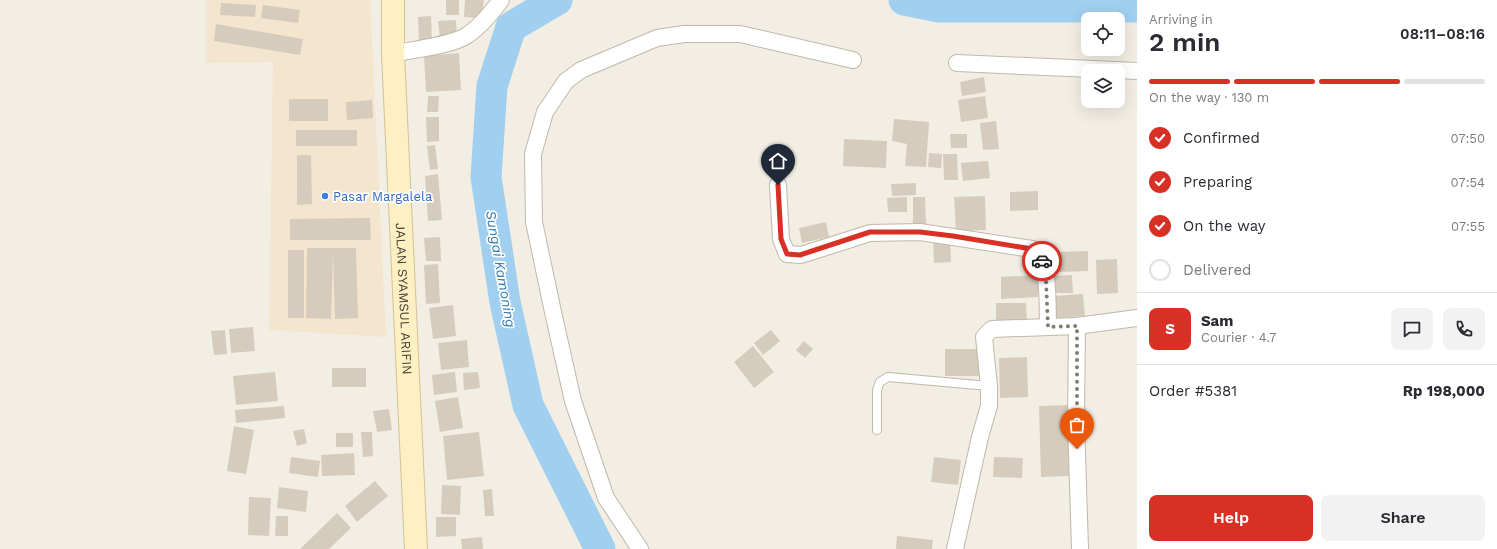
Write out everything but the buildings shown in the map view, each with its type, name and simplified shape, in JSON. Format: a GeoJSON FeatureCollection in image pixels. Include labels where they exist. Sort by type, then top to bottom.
{"type":"FeatureCollection","features":[{"type":"Feature","properties":{"kind":"main road","name":"JALAN SYAMSUL ARIFIN"},"geometry":{"type":"LineString","coordinates":[[393,0],[393,54],[416,549]]}},
{"type":"Feature","properties":{"kind":"street"},"geometry":{"type":"LineString","coordinates":[[393,54],[453,42],[466,36],[486,20],[501,0]]}},
{"type":"Feature","properties":{"kind":"street"},"geometry":{"type":"LineString","coordinates":[[640,549],[606,498],[573,401],[553,312],[534,222],[533,154],[545,112],[566,81],[581,70],[657,38],[684,34],[740,34],[853,60]]}},
{"type":"Feature","properties":{"kind":"street"},"geometry":{"type":"LineString","coordinates":[[957,62],[1137,71]]}},
{"type":"Feature","properties":{"kind":"street"},"geometry":{"type":"LineString","coordinates":[[778,185],[781,239],[787,254],[800,255],[870,232],[920,232],[1032,249],[1038,253],[1046,280],[1048,327]]}},
{"type":"Feature","properties":{"kind":"street"},"geometry":{"type":"LineString","coordinates":[[955,549],[980,437],[989,406],[989,386],[984,337],[992,329],[1077,326],[1137,318]]}},
{"type":"Feature","properties":{"kind":"street"},"geometry":{"type":"LineString","coordinates":[[1077,326],[1076,421],[1080,549]]}},
{"type":"Feature","properties":{"kind":"lane"},"geometry":{"type":"LineString","coordinates":[[877,430],[877,390],[880,382],[888,377],[989,386]]}},
{"type":"Feature","properties":{"kind":"shaded area","name":"Pasar Margalela"},"geometry":{"type":"Polygon","coordinates":[[[206,0],[370,0],[386,337],[269,330],[273,62],[206,63],[206,0]]]}},
{"type":"Feature","properties":{"kind":"waterway","name":"Sungai Kamoning"},"geometry":{"type":"LineString","coordinates":[[557,0],[511,27],[492,86],[486,177],[505,302],[528,405],[600,549]]}},
{"type":"Feature","properties":{"kind":"waterway","name":"Sungai Kamoning"},"geometry":{"type":"LineString","coordinates":[[904,0],[939,7],[1137,7]]}},
{"type":"Feature","properties":{"kind":"way so far"},"geometry":{"type":"LineString","coordinates":[[1042,261],[1046,280],[1048,327],[1077,326],[1077,449]]}},
{"type":"Feature","properties":{"kind":"place","name":"Pasar Margalela"},"geometry":{"type":"Point","coordinates":[325,196]}},
{"type":"Feature","properties":{"kind":"route"},"geometry":{"type":"LineString","coordinates":[[778,185],[781,239],[787,254],[800,255],[870,232],[920,232],[1032,249],[1038,253],[1042,261]]}}]}
